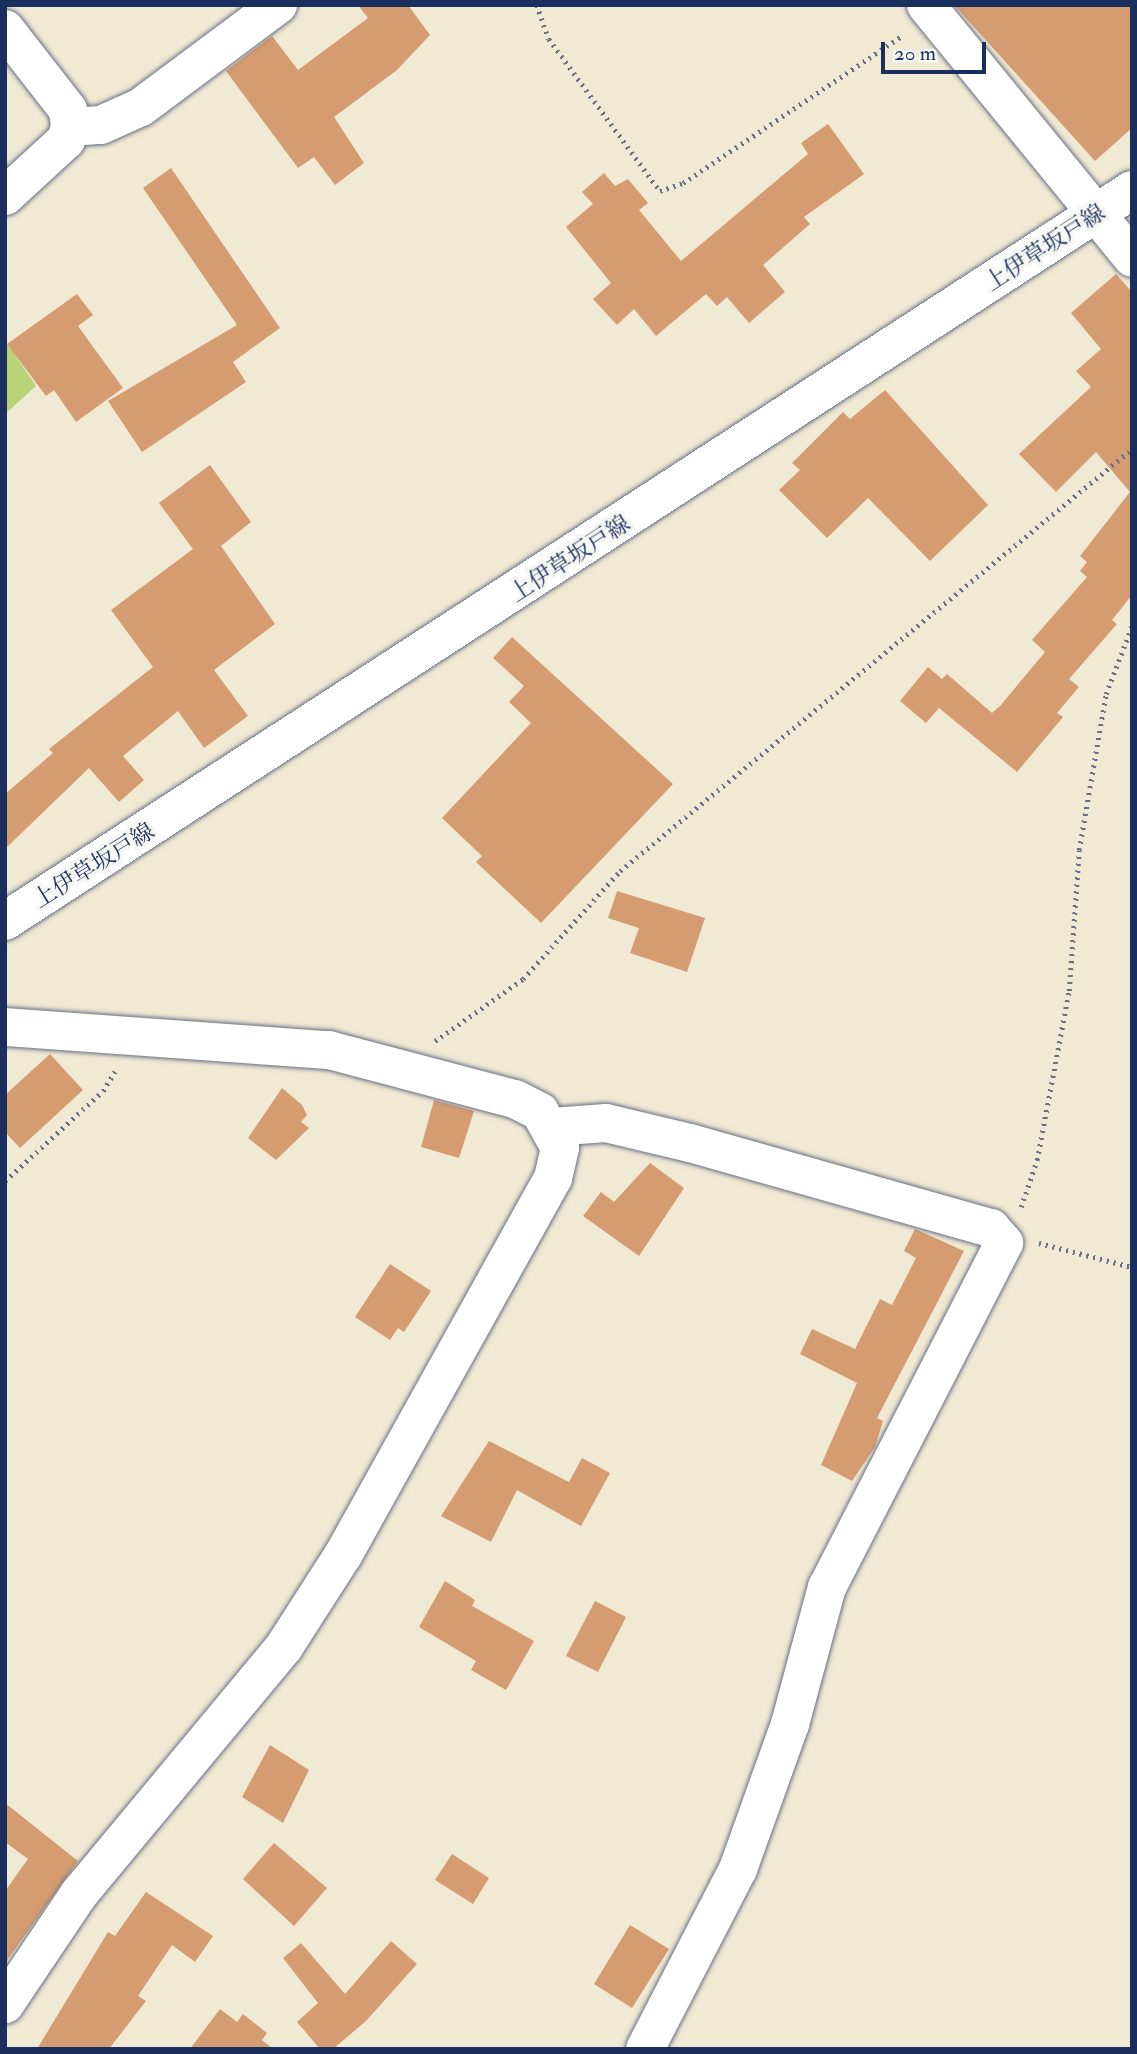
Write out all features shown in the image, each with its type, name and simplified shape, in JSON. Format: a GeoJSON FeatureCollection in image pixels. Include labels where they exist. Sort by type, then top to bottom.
{"type":"FeatureCollection","features":[{"type":"Feature","properties":{"kind":"street"},"geometry":{"type":"LineString","coordinates":[[70,127],[101,125],[141,107],[278,5]]}},
{"type":"Feature","properties":{"kind":"street"},"geometry":{"type":"LineString","coordinates":[[929,10],[1132,258]]}},
{"type":"Feature","properties":{"kind":"street"},"geometry":{"type":"LineString","coordinates":[[5,29],[68,110],[70,127],[66,140],[5,196]]}},
{"type":"Feature","properties":{"kind":"street","name":"上伊草坂戸線"},"geometry":{"type":"LineString","coordinates":[[5,921],[1132,190]]}},
{"type":"Feature","properties":{"kind":"street"},"geometry":{"type":"LineString","coordinates":[[5,1027],[329,1050],[402,1067],[515,1099],[540,1112],[552,1128],[560,1148],[553,1178],[343,1555],[284,1647],[79,1894],[5,2004]]}},
{"type":"Feature","properties":{"kind":"street"},"geometry":{"type":"LineString","coordinates":[[552,1128],[606,1123],[690,1143],[991,1228],[1006,1242],[827,1587],[790,1724],[738,1869],[645,2049]]}},
{"type":"Feature","properties":{"kind":"path"},"geometry":{"type":"LineString","coordinates":[[537,5],[550,39],[660,191],[683,183],[929,10]]}},
{"type":"Feature","properties":{"kind":"path"},"geometry":{"type":"LineString","coordinates":[[402,1067],[523,979],[620,871],[1132,449]]}},
{"type":"Feature","properties":{"kind":"path"},"geometry":{"type":"LineString","coordinates":[[1132,626],[1106,694],[1079,850],[1069,991],[1037,1160],[1006,1242],[1132,1267]]}},
{"type":"Feature","properties":{"kind":"path"},"geometry":{"type":"LineString","coordinates":[[5,1181],[103,1091],[126,1034]]}},
{"type":"Feature","properties":{"kind":"green space"},"geometry":{"type":"Polygon","coordinates":[[[5,340],[36,386],[5,414],[5,340]]]}},
{"type":"Feature","properties":{"kind":"building"},"geometry":{"type":"Polygon","coordinates":[[[358,5],[408,5],[430,35],[397,70],[334,117],[364,163],[335,185],[314,157],[298,168],[226,71],[272,36],[298,70],[368,18],[358,5]]]}},
{"type":"Feature","properties":{"kind":"building"},"geometry":{"type":"Polygon","coordinates":[[[954,5],[1132,5],[1132,128],[1095,161],[954,5]]]}},
{"type":"Feature","properties":{"kind":"building"},"geometry":{"type":"Polygon","coordinates":[[[828,124],[864,174],[804,217],[810,224],[763,265],[785,292],[749,323],[727,297],[717,306],[706,294],[656,336],[634,309],[617,325],[593,299],[611,283],[566,227],[593,204],[582,192],[604,173],[615,186],[628,179],[648,203],[639,210],[681,261],[808,154],[801,143],[828,124]]]}},
{"type":"Feature","properties":{"kind":"building"},"geometry":{"type":"Polygon","coordinates":[[[171,168],[280,328],[233,362],[246,382],[142,452],[108,401],[237,325],[143,188],[171,168]]]}},
{"type":"Feature","properties":{"kind":"building"},"geometry":{"type":"Polygon","coordinates":[[[1116,274],[1132,292],[1132,595],[1112,620],[1117,624],[1069,679],[1079,687],[1057,713],[1063,717],[1017,772],[939,708],[926,723],[900,701],[928,667],[942,679],[947,674],[992,713],[1000,706],[1045,652],[1032,640],[1087,577],[1080,571],[1087,562],[1080,556],[1130,492],[1096,452],[1056,492],[1019,454],[1091,387],[1076,371],[1101,349],[1071,313],[1116,274]]]}},
{"type":"Feature","properties":{"kind":"building"},"geometry":{"type":"Polygon","coordinates":[[[77,294],[93,315],[78,326],[123,388],[76,422],[54,390],[46,396],[7,344],[77,294]]]}},
{"type":"Feature","properties":{"kind":"building"},"geometry":{"type":"Polygon","coordinates":[[[885,390],[988,505],[930,561],[868,498],[827,538],[779,490],[800,470],[792,463],[843,412],[850,419],[885,390]]]}},
{"type":"Feature","properties":{"kind":"building"},"geometry":{"type":"Polygon","coordinates":[[[210,465],[251,522],[221,546],[275,624],[214,670],[248,716],[204,748],[178,711],[123,756],[144,780],[119,802],[89,768],[5,849],[5,794],[53,753],[49,749],[153,667],[111,610],[193,549],[159,503],[210,465]]]}},
{"type":"Feature","properties":{"kind":"building"},"geometry":{"type":"Polygon","coordinates":[[[512,637],[673,784],[541,923],[476,862],[482,856],[442,818],[531,723],[509,702],[524,686],[493,658],[512,637]]]}},
{"type":"Feature","properties":{"kind":"building"},"geometry":{"type":"Polygon","coordinates":[[[617,891],[705,918],[687,972],[630,953],[639,928],[608,918],[617,891]]]}},
{"type":"Feature","properties":{"kind":"building"},"geometry":{"type":"Polygon","coordinates":[[[50,1054],[83,1090],[20,1148],[5,1132],[5,1095],[50,1054]]]}},
{"type":"Feature","properties":{"kind":"building"},"geometry":{"type":"Polygon","coordinates":[[[282,1088],[302,1105],[307,1115],[301,1122],[309,1128],[276,1160],[248,1138],[282,1088]]]}},
{"type":"Feature","properties":{"kind":"building"},"geometry":{"type":"Polygon","coordinates":[[[434,1100],[474,1111],[459,1158],[421,1147],[434,1100]]]}},
{"type":"Feature","properties":{"kind":"building"},"geometry":{"type":"Polygon","coordinates":[[[650,1163],[684,1188],[639,1256],[583,1216],[601,1192],[614,1202],[650,1163]]]}},
{"type":"Feature","properties":{"kind":"building"},"geometry":{"type":"Polygon","coordinates":[[[915,1229],[964,1251],[877,1418],[883,1421],[875,1447],[852,1481],[821,1465],[857,1383],[800,1354],[812,1329],[855,1349],[880,1299],[892,1305],[916,1258],[904,1251],[915,1229]]]}},
{"type":"Feature","properties":{"kind":"building"},"geometry":{"type":"Polygon","coordinates":[[[390,1264],[431,1291],[404,1332],[398,1328],[390,1340],[355,1317],[390,1264]]]}},
{"type":"Feature","properties":{"kind":"building"},"geometry":{"type":"Polygon","coordinates":[[[489,1441],[569,1482],[582,1458],[610,1473],[581,1526],[517,1490],[491,1542],[441,1516],[489,1441]]]}},
{"type":"Feature","properties":{"kind":"building"},"geometry":{"type":"Polygon","coordinates":[[[445,1581],[475,1600],[472,1606],[534,1641],[506,1690],[471,1670],[476,1661],[419,1627],[445,1581]]]}},
{"type":"Feature","properties":{"kind":"building"},"geometry":{"type":"Polygon","coordinates":[[[595,1601],[626,1617],[598,1672],[566,1656],[595,1601]]]}},
{"type":"Feature","properties":{"kind":"building"},"geometry":{"type":"Polygon","coordinates":[[[270,1745],[309,1770],[283,1823],[242,1797],[270,1745]]]}},
{"type":"Feature","properties":{"kind":"building"},"geometry":{"type":"Polygon","coordinates":[[[5,1803],[78,1861],[5,1963],[5,1891],[28,1859],[5,1842],[5,1803]]]}},
{"type":"Feature","properties":{"kind":"building"},"geometry":{"type":"Polygon","coordinates":[[[274,1843],[327,1888],[294,1926],[243,1879],[274,1843]]]}},
{"type":"Feature","properties":{"kind":"building"},"geometry":{"type":"Polygon","coordinates":[[[452,1854],[489,1878],[473,1904],[435,1880],[452,1854]]]}},
{"type":"Feature","properties":{"kind":"building"},"geometry":{"type":"Polygon","coordinates":[[[146,1892],[213,1936],[195,1962],[172,1945],[138,1996],[146,2001],[109,2049],[37,2049],[108,1932],[115,1936],[146,1892]]]}},
{"type":"Feature","properties":{"kind":"building"},"geometry":{"type":"Polygon","coordinates":[[[630,1925],[669,1949],[632,2008],[594,1984],[630,1925]]]}},
{"type":"Feature","properties":{"kind":"building"},"geometry":{"type":"Polygon","coordinates":[[[391,1941],[417,1964],[366,2021],[333,2049],[320,2049],[297,2022],[318,2003],[283,1958],[301,1943],[345,1994],[391,1941]]]}},
{"type":"Feature","properties":{"kind":"building"},"geometry":{"type":"Polygon","coordinates":[[[220,2009],[237,2022],[243,2014],[267,2033],[262,2040],[273,2049],[190,2049],[220,2009]]]}}]}
